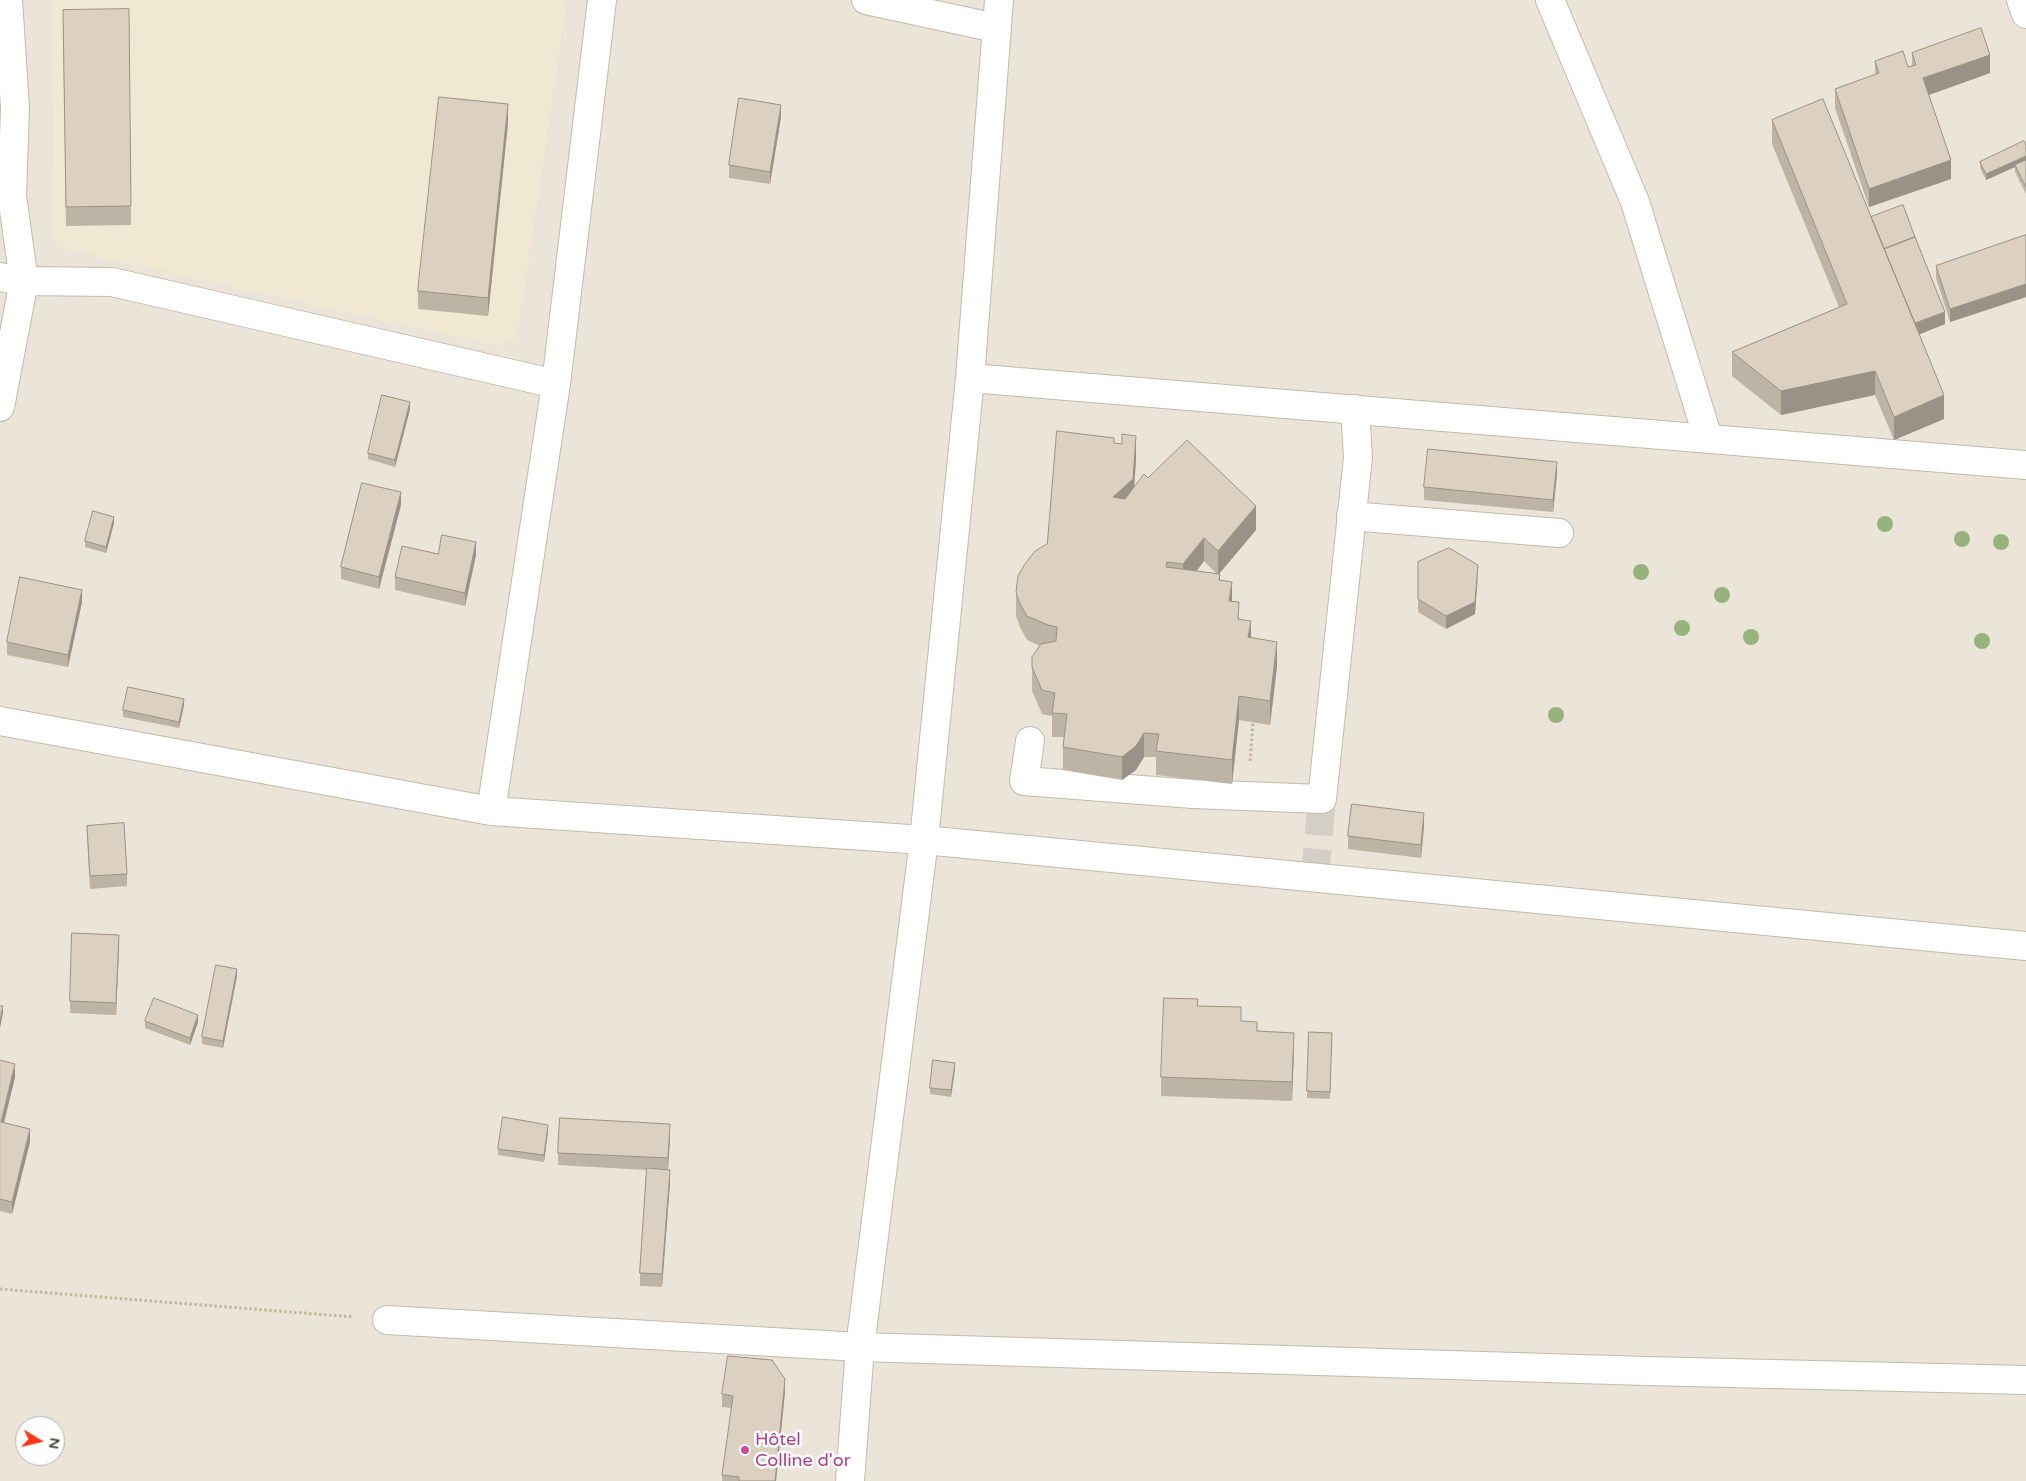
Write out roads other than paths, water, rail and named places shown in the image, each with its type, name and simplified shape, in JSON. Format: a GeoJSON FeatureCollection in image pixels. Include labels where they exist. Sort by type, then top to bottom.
{"type":"FeatureCollection","features":[{"type":"Feature","properties":{"kind":"street"},"geometry":{"type":"LineString","coordinates":[[0,406],[12,279],[15,108],[8,0]]}},
{"type":"Feature","properties":{"kind":"street"},"geometry":{"type":"LineString","coordinates":[[491,811],[556,384],[602,0]]}},
{"type":"Feature","properties":{"kind":"street"},"geometry":{"type":"LineString","coordinates":[[866,0],[996,28]]}},
{"type":"Feature","properties":{"kind":"street"},"geometry":{"type":"LineString","coordinates":[[850,1481],[860,1346],[924,840],[970,378],[999,0]]}},
{"type":"Feature","properties":{"kind":"street"},"geometry":{"type":"LineString","coordinates":[[1550,0],[1635,202],[1708,438]]}},
{"type":"Feature","properties":{"kind":"street"},"geometry":{"type":"LineString","coordinates":[[2021,0],[2026,14]]}},
{"type":"Feature","properties":{"kind":"street"},"geometry":{"type":"LineString","coordinates":[[12,279],[112,282],[556,384]]}},
{"type":"Feature","properties":{"kind":"street"},"geometry":{"type":"LineString","coordinates":[[970,378],[2026,465]]}},
{"type":"Feature","properties":{"kind":"street"},"geometry":{"type":"LineString","coordinates":[[1030,741],[1024,781],[1193,794],[1322,799],[1358,457],[1355,409]]}},
{"type":"Feature","properties":{"kind":"street"},"geometry":{"type":"LineString","coordinates":[[1351,516],[1559,533]]}},
{"type":"Feature","properties":{"kind":"street"},"geometry":{"type":"LineString","coordinates":[[0,721],[491,811],[924,840],[2026,946]]}},
{"type":"Feature","properties":{"kind":"street"},"geometry":{"type":"LineString","coordinates":[[387,1320],[860,1346],[1636,1371],[2026,1380]]}},
{"type":"Feature","properties":{"kind":"tunnel"},"geometry":{"type":"LineString","coordinates":[[1315,877],[1322,799]]}},
{"type":"Feature","properties":{"kind":"place","name":"Hôtel Colline d'or"},"geometry":{"type":"Point","coordinates":[745,1450]}}]}
